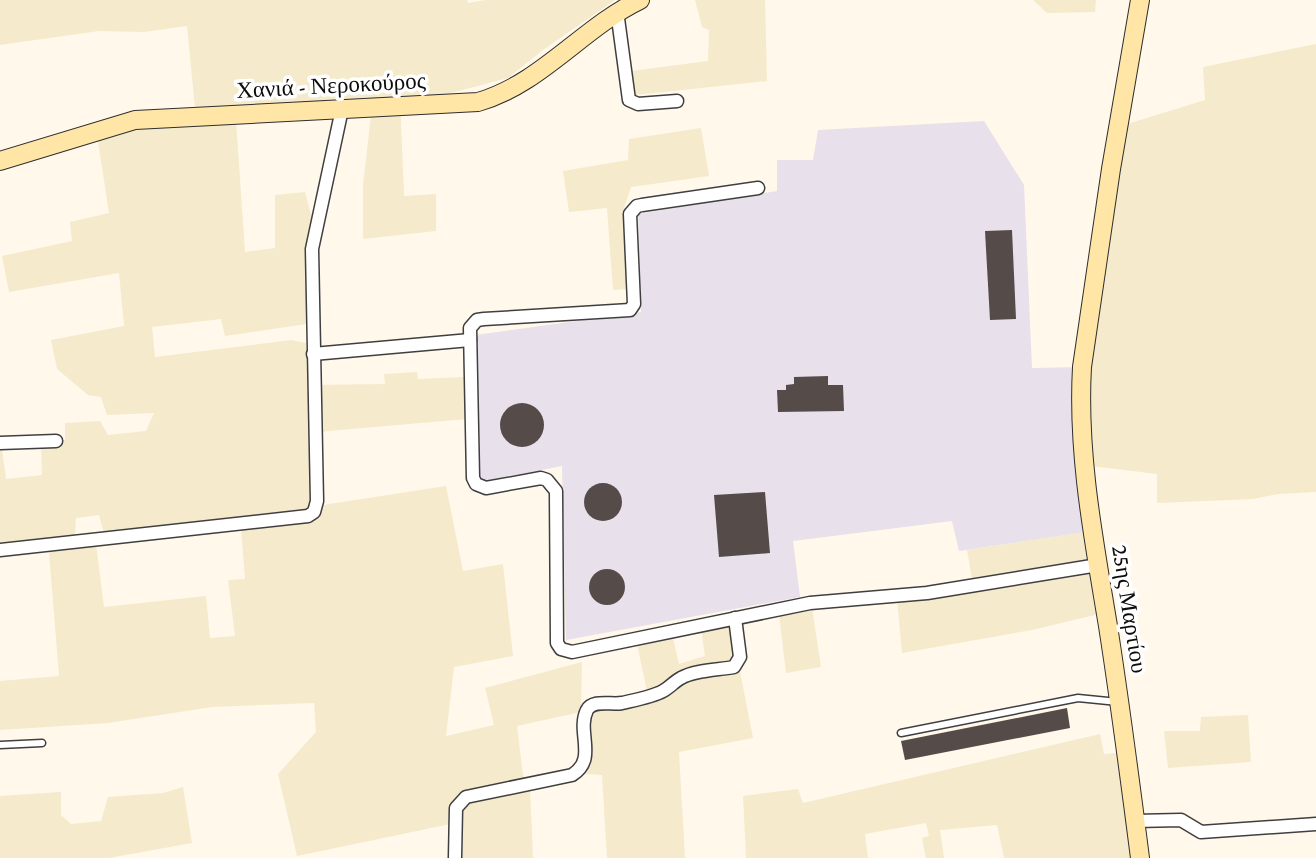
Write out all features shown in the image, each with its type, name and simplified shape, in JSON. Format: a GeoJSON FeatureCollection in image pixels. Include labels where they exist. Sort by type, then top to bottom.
{"type":"FeatureCollection","features":[{"type":"Feature","properties":{"kind":"main road","name":"Χανιά - Νεροκούρος"},"geometry":{"type":"LineString","coordinates":[[0,161],[135,120],[478,102],[500,96],[521,85],[617,11],[640,0]]}},
{"type":"Feature","properties":{"kind":"main road","name":"25ης Μαρτίου"},"geometry":{"type":"LineString","coordinates":[[1140,0],[1111,169],[1082,367],[1086,478],[1120,702],[1140,858]]}},
{"type":"Feature","properties":{"kind":"street"},"geometry":{"type":"LineString","coordinates":[[617,11],[629,100],[638,104],[677,101]]}},
{"type":"Feature","properties":{"kind":"street"},"geometry":{"type":"LineString","coordinates":[[0,550],[311,514],[317,501],[312,249],[342,109]]}},
{"type":"Feature","properties":{"kind":"street"},"geometry":{"type":"LineString","coordinates":[[758,188],[642,205],[632,210],[634,303],[629,310],[477,320],[470,328],[475,484],[486,488],[541,478],[547,480],[556,491],[557,643],[561,649],[572,652],[810,603],[927,593],[1098,565]]}},
{"type":"Feature","properties":{"kind":"street"},"geometry":{"type":"LineString","coordinates":[[313,354],[470,340]]}},
{"type":"Feature","properties":{"kind":"street"},"geometry":{"type":"LineString","coordinates":[[0,443],[55,441]]}},
{"type":"Feature","properties":{"kind":"street"},"geometry":{"type":"LineString","coordinates":[[455,858],[456,808],[460,801],[466,797],[572,775],[584,763],[586,716],[590,706],[643,698],[662,692],[688,676],[734,667],[740,657],[735,618]]}},
{"type":"Feature","properties":{"kind":"street"},"geometry":{"type":"LineString","coordinates":[[1135,821],[1181,820],[1201,832],[1316,824]]}},
{"type":"Feature","properties":{"kind":"lane"},"geometry":{"type":"LineString","coordinates":[[901,733],[1078,698],[1120,702]]}},
{"type":"Feature","properties":{"kind":"lane"},"geometry":{"type":"LineString","coordinates":[[0,745],[42,743]]}},
{"type":"Feature","properties":{"kind":"shaded area"},"geometry":{"type":"Polygon","coordinates":[[[0,0],[467,0],[468,3],[486,0],[615,0],[508,78],[443,95],[400,97],[404,196],[436,194],[436,231],[363,239],[363,185],[373,98],[235,106],[245,252],[275,248],[275,195],[305,192],[313,222],[306,248],[307,324],[225,336],[221,319],[152,327],[155,357],[291,340],[306,343],[310,385],[385,384],[384,374],[417,372],[418,379],[466,377],[467,419],[328,431],[311,435],[310,507],[446,486],[463,571],[503,564],[513,656],[454,667],[446,736],[494,725],[485,688],[582,662],[581,712],[517,726],[523,775],[530,790],[533,858],[460,858],[460,822],[297,856],[278,774],[316,732],[314,703],[212,707],[108,723],[0,730],[0,681],[59,676],[48,540],[0,545],[0,449],[6,479],[42,475],[41,447],[65,440],[65,423],[100,421],[108,435],[146,431],[154,413],[107,415],[101,397],[88,395],[57,369],[51,340],[124,326],[119,273],[9,292],[2,256],[72,241],[70,222],[109,213],[98,141],[123,131],[165,126],[165,110],[195,108],[187,26],[144,32],[99,31],[0,45],[0,0]],[[99,515],[76,518],[75,536],[96,544],[104,607],[206,596],[210,638],[235,636],[228,580],[245,579],[240,516],[104,533],[99,515]]]}},
{"type":"Feature","properties":{"kind":"shaded area"},"geometry":{"type":"Polygon","coordinates":[[[695,0],[765,0],[767,81],[635,95],[631,71],[708,61],[709,30],[702,27],[695,0]]]}},
{"type":"Feature","properties":{"kind":"shaded area"},"geometry":{"type":"Polygon","coordinates":[[[1033,0],[1096,0],[1095,12],[1047,13],[1033,0]]]}},
{"type":"Feature","properties":{"kind":"shaded area"},"geometry":{"type":"Polygon","coordinates":[[[1316,44],[1316,492],[1278,494],[1253,499],[1157,503],[1157,474],[1091,466],[1090,367],[1124,125],[1205,100],[1203,67],[1316,44]]]}},
{"type":"Feature","properties":{"kind":"shaded area"},"geometry":{"type":"Polygon","coordinates":[[[984,121],[1024,185],[1032,368],[1082,367],[1093,531],[959,551],[952,521],[793,541],[800,597],[566,640],[562,466],[479,482],[475,335],[641,312],[638,214],[777,191],[777,160],[813,160],[818,130],[984,121]]]}},
{"type":"Feature","properties":{"kind":"shaded area"},"geometry":{"type":"Polygon","coordinates":[[[701,128],[709,176],[631,187],[624,208],[628,289],[613,290],[607,208],[569,212],[563,171],[628,160],[629,139],[701,128]]]}},
{"type":"Feature","properties":{"kind":"shaded area"},"geometry":{"type":"Polygon","coordinates":[[[1086,532],[1099,614],[1032,630],[902,653],[897,599],[929,597],[930,585],[972,579],[967,550],[1086,532]]]}},
{"type":"Feature","properties":{"kind":"shaded area"},"geometry":{"type":"Polygon","coordinates":[[[812,608],[821,667],[786,673],[779,614],[812,608]]]}},
{"type":"Feature","properties":{"kind":"shaded area"},"geometry":{"type":"Polygon","coordinates":[[[731,625],[753,738],[679,752],[685,858],[607,858],[602,775],[587,774],[592,713],[648,696],[637,644],[673,638],[679,664],[705,656],[701,630],[731,625]]]}},
{"type":"Feature","properties":{"kind":"shaded area"},"geometry":{"type":"Polygon","coordinates":[[[1248,715],[1251,762],[1168,768],[1164,731],[1200,731],[1201,717],[1248,715]]]}},
{"type":"Feature","properties":{"kind":"shaded area"},"geometry":{"type":"Polygon","coordinates":[[[1100,734],[1104,754],[1117,753],[1132,858],[1004,858],[997,825],[940,830],[944,858],[926,858],[922,838],[929,836],[926,823],[865,834],[868,858],[746,858],[743,796],[798,789],[803,803],[1100,734]]]}},
{"type":"Feature","properties":{"kind":"shaded area"},"geometry":{"type":"Polygon","coordinates":[[[183,787],[192,843],[109,858],[0,858],[0,796],[61,792],[61,815],[71,824],[101,821],[108,797],[163,793],[183,787]]]}},
{"type":"Feature","properties":{"kind":"building"},"geometry":{"type":"Polygon","coordinates":[[[1012,230],[1016,319],[990,320],[985,231],[1012,230]]]}},
{"type":"Feature","properties":{"kind":"building"},"geometry":{"type":"Polygon","coordinates":[[[828,376],[828,385],[843,385],[844,411],[778,412],[777,390],[786,390],[786,385],[794,384],[794,377],[828,376]]]}},
{"type":"Feature","properties":{"kind":"building"},"geometry":{"type":"Polygon","coordinates":[[[522,403],[538,409],[544,425],[538,441],[522,447],[506,441],[500,425],[506,409],[522,403]]]}},
{"type":"Feature","properties":{"kind":"building"},"geometry":{"type":"Polygon","coordinates":[[[603,483],[616,489],[622,502],[616,515],[603,521],[590,515],[584,502],[590,489],[603,483]]]}},
{"type":"Feature","properties":{"kind":"building"},"geometry":{"type":"Polygon","coordinates":[[[765,492],[770,553],[719,557],[714,495],[765,492]]]}},
{"type":"Feature","properties":{"kind":"building"},"geometry":{"type":"Polygon","coordinates":[[[607,569],[620,574],[625,587],[620,600],[607,605],[594,600],[589,587],[594,574],[607,569]]]}},
{"type":"Feature","properties":{"kind":"building"},"geometry":{"type":"Polygon","coordinates":[[[1067,708],[1070,728],[905,760],[901,741],[1067,708]]]}}]}
